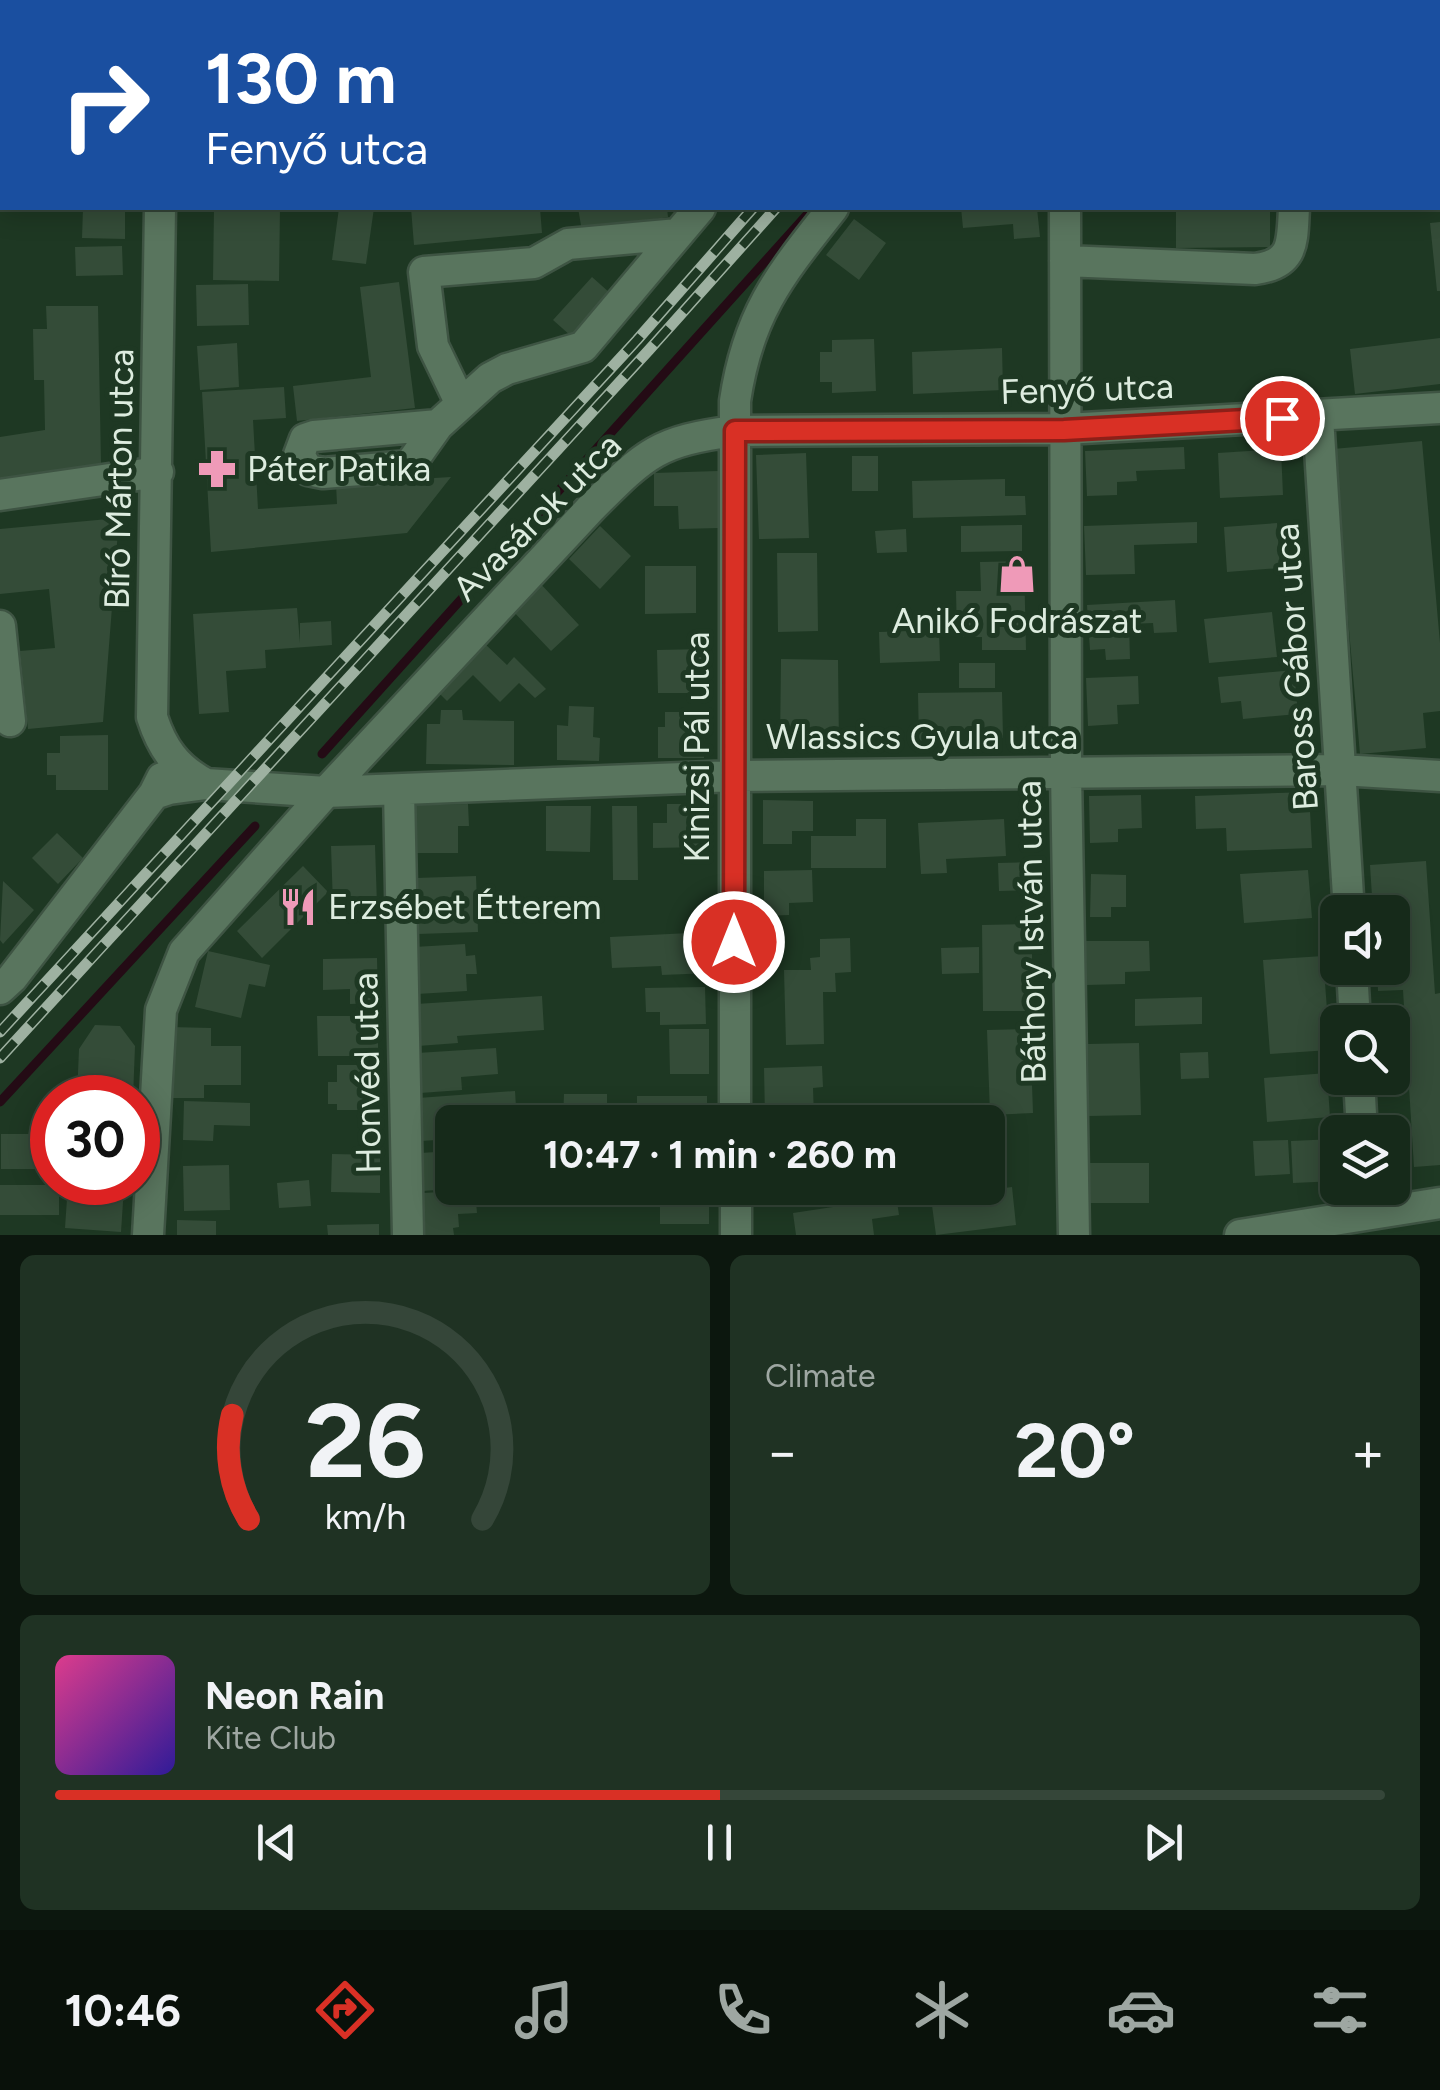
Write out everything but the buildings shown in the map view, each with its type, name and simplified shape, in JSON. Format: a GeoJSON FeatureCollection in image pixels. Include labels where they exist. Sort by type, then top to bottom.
{"type":"FeatureCollection","features":[{"type":"Feature","properties":{"kind":"street","name":"Bíró Márton utca"},"geometry":{"type":"LineString","coordinates":[[160,210],[152,716],[164,749]]}},
{"type":"Feature","properties":{"kind":"street"},"geometry":{"type":"LineString","coordinates":[[438,425],[490,378],[507,369],[583,347],[698,210]]}},
{"type":"Feature","properties":{"kind":"street"},"geometry":{"type":"LineString","coordinates":[[735,431],[741,362],[751,329],[776,282],[830,210]]}},
{"type":"Feature","properties":{"kind":"street","name":"Báthory István utca"},"geometry":{"type":"LineString","coordinates":[[1064,210],[1066,773],[1074,1235]]}},
{"type":"Feature","properties":{"kind":"street"},"geometry":{"type":"LineString","coordinates":[[1064,260],[1273,267],[1286,257],[1294,210]]}},
{"type":"Feature","properties":{"kind":"street"},"geometry":{"type":"LineString","coordinates":[[460,402],[433,346],[424,272],[534,263],[568,244],[678,234]]}},
{"type":"Feature","properties":{"kind":"street","name":"Fenyő utca"},"geometry":{"type":"LineString","coordinates":[[735,431],[1064,430],[1440,408]]}},
{"type":"Feature","properties":{"kind":"street","name":"Baross Gábor utca"},"geometry":{"type":"LineString","coordinates":[[1318,417],[1348,895]]}},
{"type":"Feature","properties":{"kind":"street","name":"Kinizsi Pál utca"},"geometry":{"type":"LineString","coordinates":[[735,431],[736,1105]]}},
{"type":"Feature","properties":{"kind":"street","name":"Avasárok utca"},"geometry":{"type":"LineString","coordinates":[[326,792],[628,470],[662,446],[684,438],[735,431]]}},
{"type":"Feature","properties":{"kind":"street"},"geometry":{"type":"LineString","coordinates":[[0,496],[158,472]]}},
{"type":"Feature","properties":{"kind":"street"},"geometry":{"type":"LineString","coordinates":[[0,630],[10,721]]}},
{"type":"Feature","properties":{"kind":"street"},"geometry":{"type":"LineString","coordinates":[[146,803],[152,716]]}},
{"type":"Feature","properties":{"kind":"street"},"geometry":{"type":"LineString","coordinates":[[164,749],[183,770],[206,784]]}},
{"type":"Feature","properties":{"kind":"street"},"geometry":{"type":"LineString","coordinates":[[0,989],[162,780],[164,749]]}},
{"type":"Feature","properties":{"kind":"street","name":"Wlassics Gyula utca"},"geometry":{"type":"LineString","coordinates":[[146,803],[168,788],[206,784],[326,792],[734,776],[1341,770],[1440,776]]}},
{"type":"Feature","properties":{"kind":"street","name":"Honvéd utca"},"geometry":{"type":"LineString","coordinates":[[399,790],[408,1235]]}},
{"type":"Feature","properties":{"kind":"street"},"geometry":{"type":"LineString","coordinates":[[148,1235],[161,1010],[174,970],[196,935],[326,792]]}},
{"type":"Feature","properties":{"kind":"street"},"geometry":{"type":"LineString","coordinates":[[1240,1235],[1440,1203]]}},
{"type":"Feature","properties":{"kind":"street"},"geometry":{"type":"LineString","coordinates":[[736,1205],[736,1235]]}},
{"type":"Feature","properties":{"kind":"waterway"},"geometry":{"type":"LineString","coordinates":[[322,754],[811,210]]}},
{"type":"Feature","properties":{"kind":"waterway"},"geometry":{"type":"LineString","coordinates":[[0,1102],[255,826]]}},
{"type":"Feature","properties":{"kind":"railway"},"geometry":{"type":"LineString","coordinates":[[0,1032],[637,340],[751,210]]}},
{"type":"Feature","properties":{"kind":"railway"},"geometry":{"type":"LineString","coordinates":[[0,1058],[774,210]]}},
{"type":"Feature","properties":{"kind":"place","name":"Páter Patika"},"geometry":{"type":"Point","coordinates":[217,469]}},
{"type":"Feature","properties":{"kind":"place","name":"Anikó Fodrászat"},"geometry":{"type":"Point","coordinates":[1017,574]}},
{"type":"Feature","properties":{"kind":"place","name":"Erzsébet Étterem"},"geometry":{"type":"Point","coordinates":[298,907]}},
{"type":"Feature","properties":{"kind":"route"},"geometry":{"type":"LineString","coordinates":[[734,942],[735,431],[1064,430],[1282,418]]}}]}
